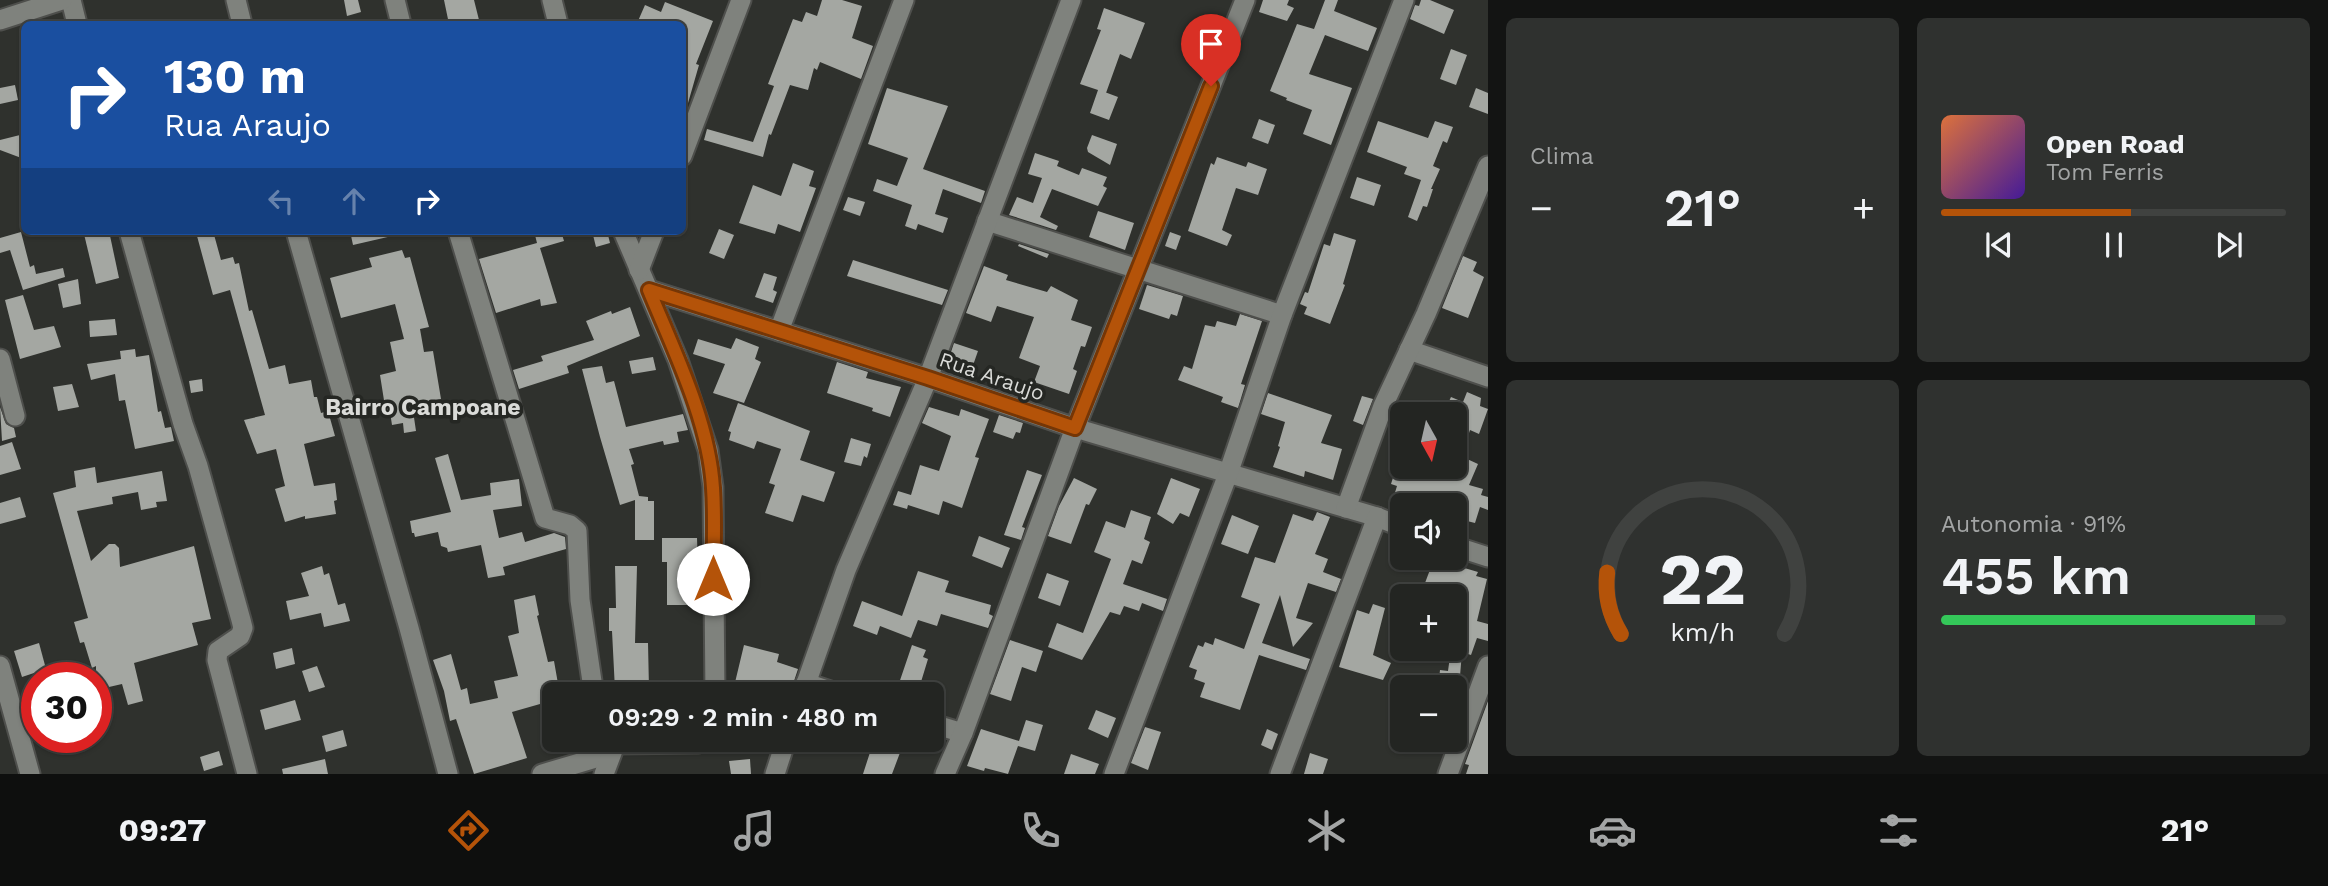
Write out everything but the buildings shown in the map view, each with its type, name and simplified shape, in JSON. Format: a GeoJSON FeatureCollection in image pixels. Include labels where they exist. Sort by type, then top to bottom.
{"type":"FeatureCollection","features":[{"type":"Feature","properties":{"kind":"street"},"geometry":{"type":"LineString","coordinates":[[0,20],[62,0]]}},
{"type":"Feature","properties":{"kind":"street"},"geometry":{"type":"LineString","coordinates":[[71,0],[76,21]]}},
{"type":"Feature","properties":{"kind":"street"},"geometry":{"type":"LineString","coordinates":[[236,0],[241,21]]}},
{"type":"Feature","properties":{"kind":"street"},"geometry":{"type":"LineString","coordinates":[[395,0],[400,21]]}},
{"type":"Feature","properties":{"kind":"street"},"geometry":{"type":"LineString","coordinates":[[552,0],[557,21]]}},
{"type":"Feature","properties":{"kind":"street"},"geometry":{"type":"LineString","coordinates":[[564,21],[567,0]]}},
{"type":"Feature","properties":{"kind":"street"},"geometry":{"type":"LineString","coordinates":[[686,145],[741,0]]}},
{"type":"Feature","properties":{"kind":"street"},"geometry":{"type":"LineString","coordinates":[[779,331],[904,0]]}},
{"type":"Feature","properties":{"kind":"street"},"geometry":{"type":"LineString","coordinates":[[806,682],[846,570],[928,378],[1071,0]]}},
{"type":"Feature","properties":{"kind":"street"},"geometry":{"type":"LineString","coordinates":[[951,773],[963,733],[1075,428],[1245,0]]}},
{"type":"Feature","properties":{"kind":"street"},"geometry":{"type":"LineString","coordinates":[[1114,774],[1228,474],[1282,315],[1404,0]]}},
{"type":"Feature","properties":{"kind":"street"},"geometry":{"type":"LineString","coordinates":[[1346,508],[1383,406],[1479,207],[1488,166]]}},
{"type":"Feature","properties":{"kind":"street"},"geometry":{"type":"LineString","coordinates":[[987,221],[1282,315]]}},
{"type":"Feature","properties":{"kind":"street"},"geometry":{"type":"LineString","coordinates":[[130,235],[169,379],[198,466],[243,628],[240,636],[218,651],[217,660],[247,774]]}},
{"type":"Feature","properties":{"kind":"street"},"geometry":{"type":"LineString","coordinates":[[297,235],[410,628],[448,774]]}},
{"type":"Feature","properties":{"kind":"street"},"geometry":{"type":"LineString","coordinates":[[459,235],[545,518],[570,525],[577,531],[580,600],[592,682]]}},
{"type":"Feature","properties":{"kind":"street"},"geometry":{"type":"LineString","coordinates":[[625,235],[693,402],[710,462],[713,486],[715,682]]}},
{"type":"Feature","properties":{"kind":"street"},"geometry":{"type":"LineString","coordinates":[[639,270],[652,235]]}},
{"type":"Feature","properties":{"kind":"street","name":"Rua Araujo"},"geometry":{"type":"LineString","coordinates":[[649,290],[928,378],[1075,428],[1390,522]]}},
{"type":"Feature","properties":{"kind":"street"},"geometry":{"type":"LineString","coordinates":[[1409,350],[1488,377]]}},
{"type":"Feature","properties":{"kind":"street"},"geometry":{"type":"LineString","coordinates":[[0,359],[15,416]]}},
{"type":"Feature","properties":{"kind":"street"},"geometry":{"type":"LineString","coordinates":[[1280,774],[1377,517]]}},
{"type":"Feature","properties":{"kind":"street"},"geometry":{"type":"LineString","coordinates":[[1467,550],[1488,557]]}},
{"type":"Feature","properties":{"kind":"street"},"geometry":{"type":"LineString","coordinates":[[0,666],[30,774]]}},
{"type":"Feature","properties":{"kind":"street"},"geometry":{"type":"LineString","coordinates":[[1448,774],[1488,666]]}},
{"type":"Feature","properties":{"kind":"street"},"geometry":{"type":"LineString","coordinates":[[944,727],[963,733]]}},
{"type":"Feature","properties":{"kind":"street"},"geometry":{"type":"LineString","coordinates":[[775,774],[782,752]]}},
{"type":"Feature","properties":{"kind":"street"},"geometry":{"type":"LineString","coordinates":[[542,774],[599,758]]}},
{"type":"Feature","properties":{"kind":"district","name":"Bairro Campoane"},"geometry":{"type":"Point","coordinates":[423,407]}},
{"type":"Feature","properties":{"kind":"route"},"geometry":{"type":"LineString","coordinates":[[713,579],[713,486],[708,450],[678,360],[649,290],[928,378],[1075,428],[1211,86]]}}]}
